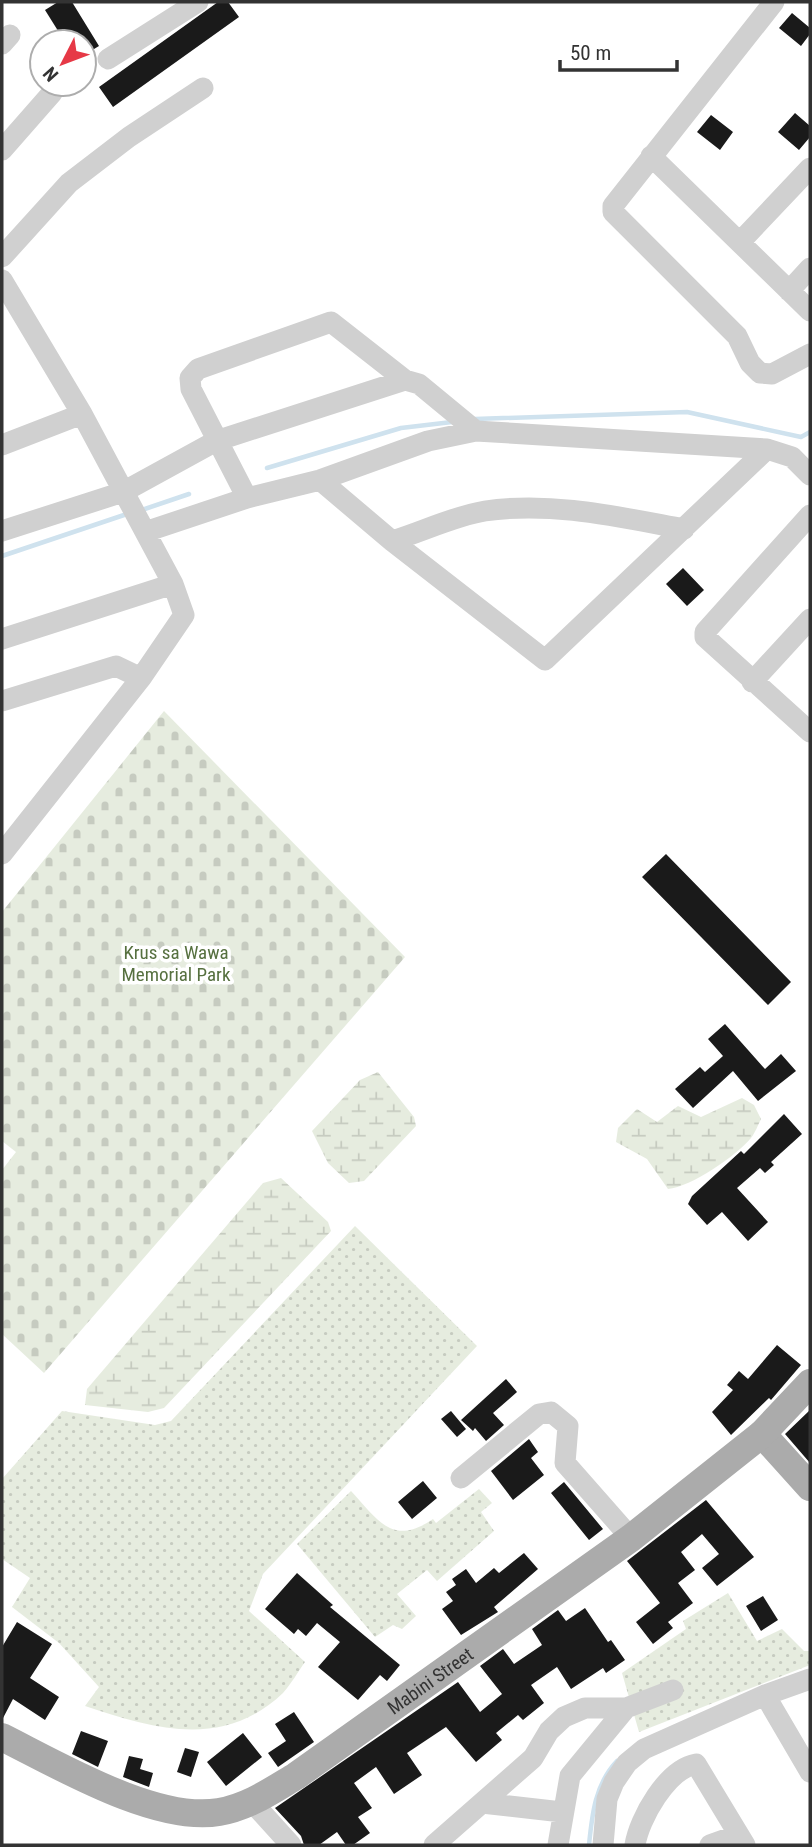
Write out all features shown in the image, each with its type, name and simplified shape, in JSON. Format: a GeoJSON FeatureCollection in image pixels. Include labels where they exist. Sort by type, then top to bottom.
{"type":"FeatureCollection","features":[{"type":"Feature","properties":{"kind":"main road","name":"Mabini Street"},"geometry":{"type":"LineString","coordinates":[[2,1737],[71,1772],[159,1808],[218,1813],[253,1802],[296,1776],[631,1538],[762,1433],[810,1383]]}},
{"type":"Feature","properties":{"kind":"main road"},"geometry":{"type":"LineString","coordinates":[[762,1433],[810,1487]]}},
{"type":"Feature","properties":{"kind":"street"},"geometry":{"type":"LineString","coordinates":[[108,59],[198,2]]}},
{"type":"Feature","properties":{"kind":"street"},"geometry":{"type":"LineString","coordinates":[[774,2],[613,206],[618,218],[737,336],[750,363],[760,373],[772,374],[810,354]]}},
{"type":"Feature","properties":{"kind":"street"},"geometry":{"type":"LineString","coordinates":[[2,257],[69,183],[129,137],[204,88]]}},
{"type":"Feature","properties":{"kind":"street"},"geometry":{"type":"LineString","coordinates":[[2,150],[48,98]]}},
{"type":"Feature","properties":{"kind":"street"},"geometry":{"type":"LineString","coordinates":[[651,156],[810,311]]}},
{"type":"Feature","properties":{"kind":"street"},"geometry":{"type":"LineString","coordinates":[[741,242],[810,168]]}},
{"type":"Feature","properties":{"kind":"street"},"geometry":{"type":"LineString","coordinates":[[789,291],[810,268]]}},
{"type":"Feature","properties":{"kind":"street"},"geometry":{"type":"LineString","coordinates":[[2,279],[82,414],[173,584],[184,615],[141,678],[2,854]]}},
{"type":"Feature","properties":{"kind":"street"},"geometry":{"type":"LineString","coordinates":[[247,498],[191,389],[190,378],[198,369],[331,322],[405,380],[419,384],[473,429]]}},
{"type":"Feature","properties":{"kind":"street"},"geometry":{"type":"LineString","coordinates":[[134,513],[216,441],[405,380]]}},
{"type":"Feature","properties":{"kind":"street"},"geometry":{"type":"LineString","coordinates":[[2,444],[82,414]]}},
{"type":"Feature","properties":{"kind":"street"},"geometry":{"type":"LineString","coordinates":[[2,531],[247,498],[320,480],[428,441],[473,429],[767,449],[792,457],[810,475]]}},
{"type":"Feature","properties":{"kind":"street"},"geometry":{"type":"LineString","coordinates":[[320,480],[392,541],[545,660],[767,449]]}},
{"type":"Feature","properties":{"kind":"street"},"geometry":{"type":"LineString","coordinates":[[392,541],[482,512],[521,507],[603,514],[684,529]]}},
{"type":"Feature","properties":{"kind":"street"},"geometry":{"type":"LineString","coordinates":[[810,515],[705,632],[707,642],[810,732]]}},
{"type":"Feature","properties":{"kind":"street"},"geometry":{"type":"LineString","coordinates":[[2,639],[173,584]]}},
{"type":"Feature","properties":{"kind":"street"},"geometry":{"type":"LineString","coordinates":[[752,682],[810,619]]}},
{"type":"Feature","properties":{"kind":"street"},"geometry":{"type":"LineString","coordinates":[[2,701],[116,666],[141,678]]}},
{"type":"Feature","properties":{"kind":"street"},"geometry":{"type":"LineString","coordinates":[[461,1478],[539,1414],[551,1412],[568,1426],[565,1463],[631,1538]]}},
{"type":"Feature","properties":{"kind":"street"},"geometry":{"type":"LineString","coordinates":[[603,1845],[607,1799],[614,1782],[627,1763],[644,1749],[765,1695],[810,1679]]}},
{"type":"Feature","properties":{"kind":"street"},"geometry":{"type":"LineString","coordinates":[[434,1845],[533,1758],[549,1731],[564,1717],[585,1708],[626,1708],[673,1690]]}},
{"type":"Feature","properties":{"kind":"street"},"geometry":{"type":"LineString","coordinates":[[765,1695],[810,1772]]}},
{"type":"Feature","properties":{"kind":"street"},"geometry":{"type":"LineString","coordinates":[[558,1845],[570,1776],[626,1708]]}},
{"type":"Feature","properties":{"kind":"street"},"geometry":{"type":"LineString","coordinates":[[635,1845],[645,1812],[677,1775],[696,1764],[742,1840],[710,1845]]}},
{"type":"Feature","properties":{"kind":"street"},"geometry":{"type":"LineString","coordinates":[[253,1802],[291,1845]]}},
{"type":"Feature","properties":{"kind":"street"},"geometry":{"type":"LineString","coordinates":[[481,1803],[562,1812]]}},
{"type":"Feature","properties":{"kind":"green space","name":"Krus sa Wawa Memorial Park"},"geometry":{"type":"Polygon","coordinates":[[[164,711],[405,957],[44,1373],[2,1334],[2,1170],[16,1152],[2,1141],[2,912],[164,711]]]}},
{"type":"Feature","properties":{"kind":"green space"},"geometry":{"type":"Polygon","coordinates":[[[378,1072],[414,1117],[416,1126],[364,1181],[349,1183],[328,1163],[312,1131],[360,1080],[378,1072]]]}},
{"type":"Feature","properties":{"kind":"green space"},"geometry":{"type":"Polygon","coordinates":[[[742,1098],[754,1105],[761,1119],[752,1136],[712,1170],[678,1187],[668,1189],[647,1159],[616,1142],[618,1128],[637,1109],[657,1122],[678,1106],[701,1117],[742,1098]]]}},
{"type":"Feature","properties":{"kind":"green space"},"geometry":{"type":"Polygon","coordinates":[[[281,1178],[328,1222],[331,1231],[164,1408],[148,1412],[85,1405],[87,1389],[263,1183],[281,1178]]]}},
{"type":"Feature","properties":{"kind":"green space"},"geometry":{"type":"Polygon","coordinates":[[[355,1226],[477,1346],[263,1574],[249,1611],[305,1662],[283,1693],[260,1711],[236,1722],[212,1728],[187,1730],[162,1727],[85,1706],[99,1687],[59,1643],[12,1607],[30,1578],[2,1559],[2,1479],[62,1411],[155,1425],[171,1421],[355,1226]]]}},
{"type":"Feature","properties":{"kind":"green space"},"geometry":{"type":"Polygon","coordinates":[[[479,1489],[492,1503],[481,1512],[494,1531],[437,1581],[427,1570],[397,1594],[416,1616],[402,1629],[393,1625],[375,1637],[297,1544],[351,1491],[378,1520],[396,1530],[407,1531],[433,1519],[436,1523],[479,1489]]]}},
{"type":"Feature","properties":{"kind":"green space"},"geometry":{"type":"Polygon","coordinates":[[[728,1593],[757,1641],[782,1629],[804,1651],[810,1651],[810,1665],[639,1732],[622,1673],[686,1629],[683,1621],[728,1593]]]}},
{"type":"Feature","properties":{"kind":"building"},"geometry":{"type":"Polygon","coordinates":[[[58,2],[72,2],[88,28],[56,28],[45,10],[58,2]]]}},
{"type":"Feature","properties":{"kind":"building"},"geometry":{"type":"Polygon","coordinates":[[[218,2],[228,2],[239,17],[113,107],[99,87],[218,2]]]}},
{"type":"Feature","properties":{"kind":"building"},"geometry":{"type":"Polygon","coordinates":[[[792,13],[810,28],[810,34],[801,46],[779,28],[792,13]]]}},
{"type":"Feature","properties":{"kind":"building"},"geometry":{"type":"Polygon","coordinates":[[[795,113],[810,126],[810,137],[799,150],[778,132],[795,113]]]}},
{"type":"Feature","properties":{"kind":"building"},"geometry":{"type":"Polygon","coordinates":[[[711,115],[733,132],[720,150],[697,132],[711,115]]]}},
{"type":"Feature","properties":{"kind":"building"},"geometry":{"type":"Polygon","coordinates":[[[683,568],[704,590],[687,606],[666,584],[683,568]]]}},
{"type":"Feature","properties":{"kind":"building"},"geometry":{"type":"Polygon","coordinates":[[[666,854],[791,982],[768,1005],[642,877],[666,854]]]}},
{"type":"Feature","properties":{"kind":"building"},"geometry":{"type":"Polygon","coordinates":[[[725,1024],[765,1069],[781,1054],[796,1071],[758,1101],[733,1071],[693,1108],[675,1089],[700,1067],[705,1072],[723,1056],[708,1039],[725,1024]]]}},
{"type":"Feature","properties":{"kind":"building"},"geometry":{"type":"Polygon","coordinates":[[[784,1114],[802,1134],[771,1162],[774,1165],[765,1173],[760,1168],[737,1188],[768,1222],[748,1241],[722,1212],[707,1225],[688,1204],[692,1196],[741,1151],[744,1154],[784,1114]]]}},
{"type":"Feature","properties":{"kind":"building"},"geometry":{"type":"Polygon","coordinates":[[[777,1345],[801,1365],[771,1400],[769,1398],[731,1435],[712,1412],[733,1390],[727,1385],[739,1371],[748,1379],[777,1345]]]}},
{"type":"Feature","properties":{"kind":"building"},"geometry":{"type":"Polygon","coordinates":[[[506,1379],[517,1392],[493,1413],[504,1425],[486,1441],[475,1428],[473,1431],[461,1420],[506,1379]]]}},
{"type":"Feature","properties":{"kind":"building"},"geometry":{"type":"Polygon","coordinates":[[[810,1410],[810,1463],[785,1434],[810,1410]]]}},
{"type":"Feature","properties":{"kind":"building"},"geometry":{"type":"Polygon","coordinates":[[[451,1411],[466,1429],[457,1437],[441,1419],[451,1411]]]}},
{"type":"Feature","properties":{"kind":"building"},"geometry":{"type":"Polygon","coordinates":[[[529,1439],[538,1452],[531,1458],[544,1475],[513,1500],[491,1471],[529,1439]]]}},
{"type":"Feature","properties":{"kind":"building"},"geometry":{"type":"Polygon","coordinates":[[[423,1481],[437,1498],[412,1519],[398,1502],[423,1481]]]}},
{"type":"Feature","properties":{"kind":"building"},"geometry":{"type":"Polygon","coordinates":[[[564,1482],[603,1529],[589,1540],[551,1493],[564,1482]]]}},
{"type":"Feature","properties":{"kind":"building"},"geometry":{"type":"Polygon","coordinates":[[[706,1500],[754,1557],[717,1586],[702,1568],[719,1554],[702,1534],[681,1552],[695,1570],[678,1583],[693,1603],[668,1622],[673,1628],[653,1644],[636,1622],[660,1603],[627,1561],[706,1500]]]}},
{"type":"Feature","properties":{"kind":"building"},"geometry":{"type":"Polygon","coordinates":[[[524,1553],[538,1569],[494,1607],[498,1612],[461,1635],[442,1609],[453,1601],[446,1592],[456,1585],[452,1579],[466,1569],[476,1583],[494,1568],[499,1573],[524,1553]]]}},
{"type":"Feature","properties":{"kind":"building"},"geometry":{"type":"Polygon","coordinates":[[[297,1573],[333,1605],[330,1607],[400,1665],[387,1681],[380,1675],[358,1700],[318,1667],[340,1642],[317,1623],[306,1636],[298,1629],[294,1634],[265,1609],[297,1573]]]}},
{"type":"Feature","properties":{"kind":"building"},"geometry":{"type":"Polygon","coordinates":[[[763,1596],[778,1620],[761,1631],[746,1606],[763,1596]]]}},
{"type":"Feature","properties":{"kind":"building"},"geometry":{"type":"Polygon","coordinates":[[[585,1608],[608,1642],[611,1640],[625,1660],[606,1673],[603,1668],[571,1689],[557,1667],[531,1685],[544,1703],[523,1720],[518,1715],[496,1733],[502,1740],[476,1762],[446,1727],[407,1753],[422,1775],[394,1794],[376,1767],[354,1783],[372,1808],[358,1817],[370,1833],[353,1845],[346,1845],[337,1832],[319,1845],[304,1845],[301,1836],[275,1808],[458,1682],[480,1712],[502,1694],[480,1666],[503,1649],[514,1664],[542,1645],[532,1629],[558,1610],[566,1621],[585,1608]]]}},
{"type":"Feature","properties":{"kind":"building"},"geometry":{"type":"Polygon","coordinates":[[[17,1622],[52,1644],[30,1678],[59,1697],[45,1720],[13,1699],[2,1720],[2,1647],[17,1622]]]}},
{"type":"Feature","properties":{"kind":"building"},"geometry":{"type":"Polygon","coordinates":[[[294,1712],[314,1742],[278,1767],[268,1753],[286,1741],[275,1724],[294,1712]]]}},
{"type":"Feature","properties":{"kind":"building"},"geometry":{"type":"Polygon","coordinates":[[[81,1731],[108,1741],[98,1767],[72,1754],[81,1731]]]}},
{"type":"Feature","properties":{"kind":"building"},"geometry":{"type":"Polygon","coordinates":[[[243,1733],[262,1757],[226,1786],[207,1762],[243,1733]]]}},
{"type":"Feature","properties":{"kind":"building"},"geometry":{"type":"Polygon","coordinates":[[[185,1748],[199,1752],[191,1777],[177,1772],[185,1748]]]}},
{"type":"Feature","properties":{"kind":"building"},"geometry":{"type":"Polygon","coordinates":[[[129,1756],[143,1759],[140,1769],[153,1773],[149,1787],[123,1777],[129,1756]]]}},
{"type":"Feature","properties":{"kind":"waterway"},"geometry":{"type":"LineString","coordinates":[[475,419],[687,412],[801,437],[810,432]]}},
{"type":"Feature","properties":{"kind":"waterway"},"geometry":{"type":"LineString","coordinates":[[267,468],[401,428],[452,422]]}},
{"type":"Feature","properties":{"kind":"waterway"},"geometry":{"type":"LineString","coordinates":[[139,511],[189,494]]}},
{"type":"Feature","properties":{"kind":"waterway"},"geometry":{"type":"LineString","coordinates":[[2,556],[127,514]]}},
{"type":"Feature","properties":{"kind":"waterway"},"geometry":{"type":"LineString","coordinates":[[589,1845],[593,1811],[599,1790],[617,1761]]}}]}
